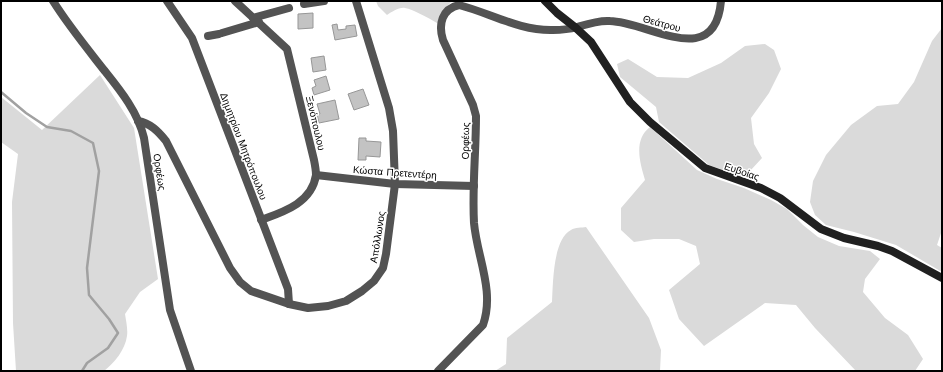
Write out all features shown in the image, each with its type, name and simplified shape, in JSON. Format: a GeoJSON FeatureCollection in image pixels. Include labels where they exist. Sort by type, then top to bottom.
{"type":"FeatureCollection","features":[{"type":"Feature","properties":{"kind":"street","name":"Ορφέως"},"geometry":{"type":"LineString","coordinates":[[53,1],[63,17],[127,99],[141,126],[170,310],[191,371]]}},
{"type":"Feature","properties":{"kind":"street","name":"Δημητρίου Μητρόπουλου"},"geometry":{"type":"LineString","coordinates":[[167,1],[192,38],[288,289],[289,304]]}},
{"type":"Feature","properties":{"kind":"street","name":"Ξενόπουλου"},"geometry":{"type":"LineString","coordinates":[[235,1],[288,49],[314,160],[316,175]]}},
{"type":"Feature","properties":{"kind":"street"},"geometry":{"type":"LineString","coordinates":[[304,4],[324,1]]}},
{"type":"Feature","properties":{"kind":"street","name":"Απόλλωνος"},"geometry":{"type":"LineString","coordinates":[[138,121],[146,122],[157,130],[166,141],[230,268],[240,282],[251,291],[289,304],[308,308],[328,306],[346,301],[374,282],[383,268],[395,184],[392,120],[356,1]]}},
{"type":"Feature","properties":{"kind":"street","name":"Ευβοίας"},"geometry":{"type":"LineString","coordinates":[[545,1],[591,42],[630,102],[650,122],[705,168],[754,185],[780,198],[797,209],[814,225],[822,230],[844,238],[892,251],[942,278]]}},
{"type":"Feature","properties":{"kind":"street","name":"Θεάτρου"},"geometry":{"type":"LineString","coordinates":[[576,28],[583,25],[610,21],[625,23],[680,39],[691,39],[701,37],[711,31],[717,22],[721,1]]}},
{"type":"Feature","properties":{"kind":"street","name":"Ορφέως"},"geometry":{"type":"LineString","coordinates":[[438,371],[483,325],[486,315],[487,289],[474,222],[476,116],[473,105],[442,40],[440,23],[452,7],[459,5],[528,28],[552,30],[576,28]]}},
{"type":"Feature","properties":{"kind":"street"},"geometry":{"type":"LineString","coordinates":[[208,36],[221,33],[289,8]]}},
{"type":"Feature","properties":{"kind":"street"},"geometry":{"type":"LineString","coordinates":[[261,220],[292,208],[305,198],[316,175]]}},
{"type":"Feature","properties":{"kind":"street","name":"Κώστα Πρετεντέρη"},"geometry":{"type":"LineString","coordinates":[[316,175],[395,184],[474,186]]}},
{"type":"Feature","properties":{"kind":"shaded area"},"geometry":{"type":"Polygon","coordinates":[[[376,1],[451,2],[443,11],[437,23],[417,12],[405,8],[398,9],[387,15],[378,6],[376,1]]]}},
{"type":"Feature","properties":{"kind":"shaded area"},"geometry":{"type":"Polygon","coordinates":[[[942,28],[942,230],[937,245],[942,248],[942,272],[896,245],[826,225],[815,215],[810,202],[813,181],[826,155],[851,125],[877,106],[898,104],[914,82],[932,41],[942,28]]]}},
{"type":"Feature","properties":{"kind":"shaded area"},"geometry":{"type":"Polygon","coordinates":[[[765,44],[774,50],[781,69],[769,93],[751,118],[754,144],[762,158],[750,171],[740,176],[709,165],[659,122],[656,107],[620,77],[617,64],[628,59],[657,77],[688,78],[721,63],[745,46],[765,44]]]}},
{"type":"Feature","properties":{"kind":"shaded area"},"geometry":{"type":"Polygon","coordinates":[[[100,75],[134,128],[158,279],[140,292],[125,314],[127,325],[126,341],[116,360],[104,371],[16,371],[13,323],[12,202],[18,154],[1,142],[1,97],[42,130],[100,75]]]}},
{"type":"Feature","properties":{"kind":"shaded area"},"geometry":{"type":"Polygon","coordinates":[[[650,127],[697,170],[771,200],[787,209],[818,237],[839,246],[870,251],[880,259],[865,279],[863,292],[885,318],[908,335],[923,359],[915,371],[856,371],[815,328],[796,305],[765,303],[704,346],[679,319],[669,290],[700,264],[696,246],[679,239],[654,239],[634,242],[621,230],[621,208],[645,180],[639,152],[641,138],[650,127]]]}},
{"type":"Feature","properties":{"kind":"shaded area"},"geometry":{"type":"Polygon","coordinates":[[[586,227],[649,318],[661,350],[660,371],[495,371],[506,364],[507,338],[552,302],[555,262],[557,252],[565,235],[573,229],[586,227]]]}},
{"type":"Feature","properties":{"kind":"building"},"geometry":{"type":"Polygon","coordinates":[[[313,13],[313,28],[298,29],[298,14],[313,13]]]}},
{"type":"Feature","properties":{"kind":"building"},"geometry":{"type":"Polygon","coordinates":[[[337,24],[338,30],[346,29],[346,26],[355,25],[357,36],[335,40],[332,25],[337,24]]]}},
{"type":"Feature","properties":{"kind":"building"},"geometry":{"type":"Polygon","coordinates":[[[324,56],[326,70],[313,72],[311,58],[324,56]]]}},
{"type":"Feature","properties":{"kind":"building"},"geometry":{"type":"Polygon","coordinates":[[[326,76],[330,90],[314,95],[312,88],[316,86],[314,80],[326,76]]]}},
{"type":"Feature","properties":{"kind":"building"},"geometry":{"type":"Polygon","coordinates":[[[363,89],[369,105],[354,110],[348,94],[363,89]]]}},
{"type":"Feature","properties":{"kind":"building"},"geometry":{"type":"Polygon","coordinates":[[[335,100],[339,119],[319,123],[317,115],[320,114],[317,104],[335,100]]]}},
{"type":"Feature","properties":{"kind":"building"},"geometry":{"type":"Polygon","coordinates":[[[359,138],[366,138],[366,141],[381,142],[380,157],[366,156],[366,160],[358,160],[359,138]]]}},
{"type":"Feature","properties":{"kind":"waterway"},"geometry":{"type":"LineString","coordinates":[[1,92],[26,113],[47,127],[71,131],[93,143],[99,171],[87,268],[89,295],[109,319],[118,333],[108,348],[87,363],[82,371]]}}]}
